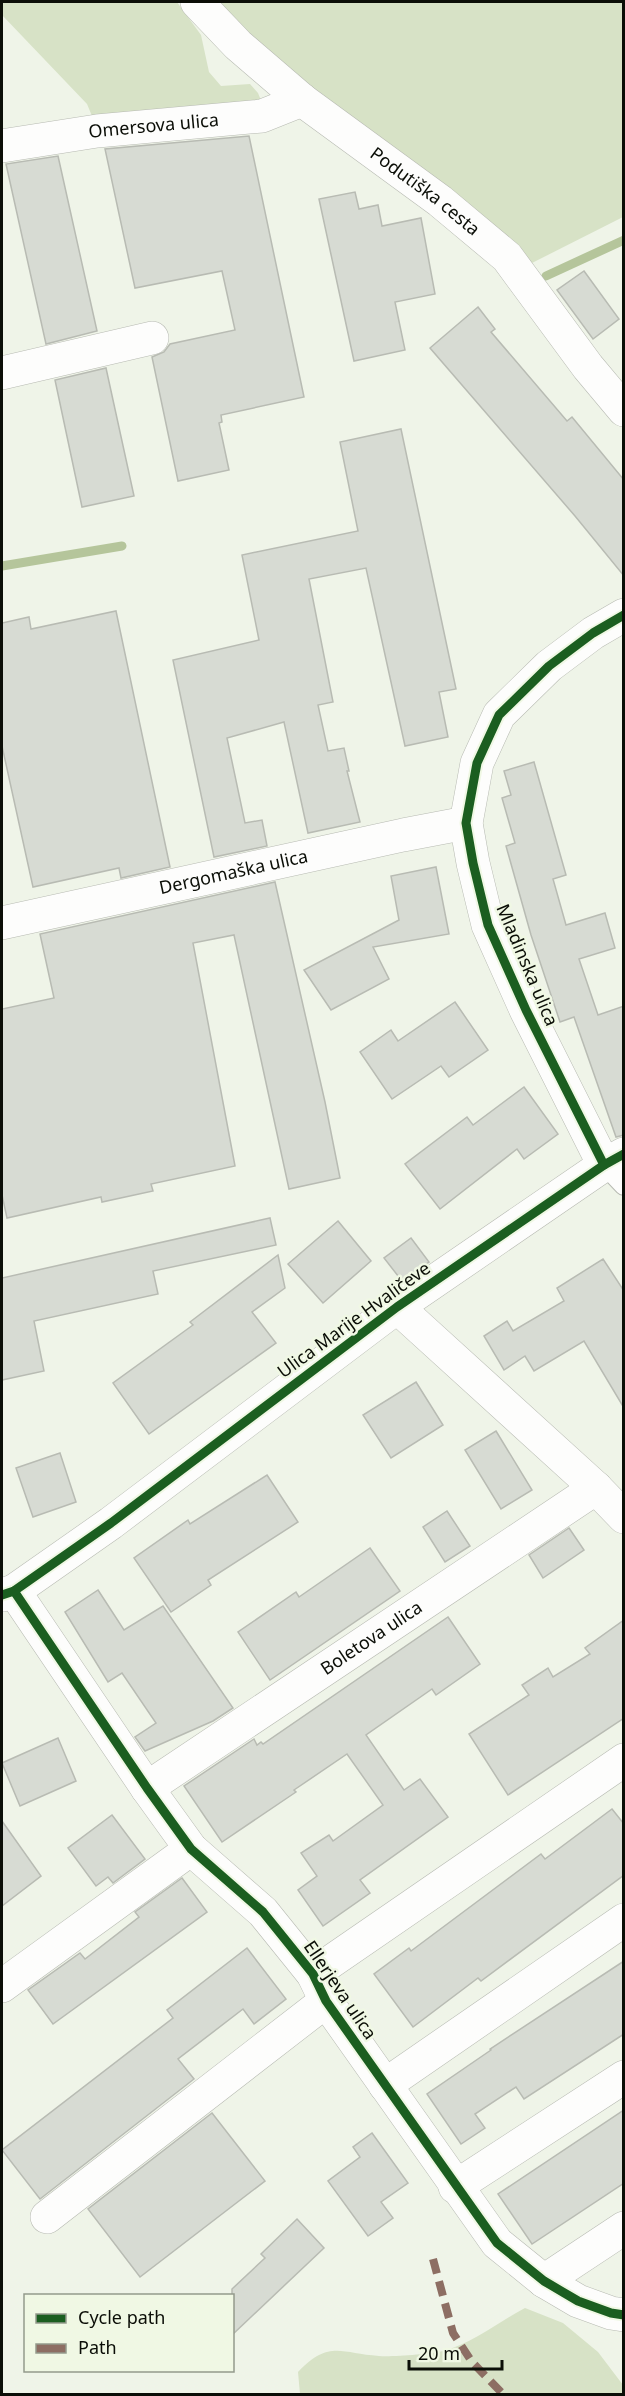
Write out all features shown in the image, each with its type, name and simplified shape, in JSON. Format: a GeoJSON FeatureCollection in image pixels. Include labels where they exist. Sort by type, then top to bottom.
{"type":"FeatureCollection","features":[{"type":"Feature","properties":{"kind":"street","name":"Podutiška cesta"},"geometry":{"type":"LineString","coordinates":[[197,2],[238,45],[302,100],[440,201],[507,257],[588,367],[624,410]]}},
{"type":"Feature","properties":{"kind":"street","name":"Omersova ulica"},"geometry":{"type":"LineString","coordinates":[[2,146],[97,131],[262,116],[302,100]]}},
{"type":"Feature","properties":{"kind":"street"},"geometry":{"type":"LineString","coordinates":[[2,373],[152,338]]}},
{"type":"Feature","properties":{"kind":"street","name":"Mladinska ulica"},"geometry":{"type":"LineString","coordinates":[[617,1169],[525,1010],[488,925],[472,863],[466,823],[477,763],[499,715],[549,666],[593,633],[624,615]]}},
{"type":"Feature","properties":{"kind":"street","name":"Dergomaška ulica"},"geometry":{"type":"LineString","coordinates":[[2,923],[466,823]]}},
{"type":"Feature","properties":{"kind":"street","name":"Ulica Marije Hvaličeve"},"geometry":{"type":"LineString","coordinates":[[8,1593],[111,1523],[397,1307],[617,1169]]}},
{"type":"Feature","properties":{"kind":"street"},"geometry":{"type":"LineString","coordinates":[[397,1307],[596,1488],[624,1517]]}},
{"type":"Feature","properties":{"kind":"street","name":"Boletova ulica"},"geometry":{"type":"LineString","coordinates":[[147,1788],[596,1488]]}},
{"type":"Feature","properties":{"kind":"street","name":"Ellerjeva ulica"},"geometry":{"type":"LineString","coordinates":[[8,1593],[190,1850],[263,1912],[320,1988],[455,2187],[497,2243],[544,2282],[578,2301],[611,2313],[624,2314]]}},
{"type":"Feature","properties":{"kind":"street","name":"Ellerjeva ulica"},"geometry":{"type":"LineString","coordinates":[[47,2217],[320,1988],[624,1760]]}},
{"type":"Feature","properties":{"kind":"street"},"geometry":{"type":"LineString","coordinates":[[2,1986],[190,1850]]}},
{"type":"Feature","properties":{"kind":"street"},"geometry":{"type":"LineString","coordinates":[[385,2085],[624,1920]]}},
{"type":"Feature","properties":{"kind":"street"},"geometry":{"type":"LineString","coordinates":[[455,2187],[624,2077]]}},
{"type":"Feature","properties":{"kind":"street"},"geometry":{"type":"LineString","coordinates":[[544,2282],[624,2228]]}},
{"type":"Feature","properties":{"kind":"green space"},"geometry":{"type":"Polygon","coordinates":[[[2,2],[177,2],[201,35],[209,72],[221,86],[250,84],[258,93],[262,103],[92,116],[87,104],[2,15],[2,2]]]}},
{"type":"Feature","properties":{"kind":"green space"},"geometry":{"type":"Polygon","coordinates":[[[218,2],[623,2],[623,217],[528,265],[260,50],[218,2]]]}},
{"type":"Feature","properties":{"kind":"green space"},"geometry":{"type":"Polygon","coordinates":[[[525,2308],[563,2323],[598,2352],[623,2385],[623,2394],[300,2394],[298,2372],[319,2355],[336,2351],[385,2356],[443,2351],[475,2338],[525,2308]]]}},
{"type":"Feature","properties":{"kind":"building"},"geometry":{"type":"Polygon","coordinates":[[[249,136],[304,397],[221,415],[222,422],[219,423],[229,470],[178,481],[152,357],[164,352],[170,344],[235,330],[222,271],[135,288],[105,149],[249,136]]]}},
{"type":"Feature","properties":{"kind":"building"},"geometry":{"type":"Polygon","coordinates":[[[58,156],[97,331],[46,344],[6,164],[58,156]]]}},
{"type":"Feature","properties":{"kind":"building"},"geometry":{"type":"Polygon","coordinates":[[[355,192],[359,209],[378,205],[382,226],[421,218],[435,294],[395,302],[405,350],[354,361],[319,199],[355,192]]]}},
{"type":"Feature","properties":{"kind":"building"},"geometry":{"type":"Polygon","coordinates":[[[584,271],[619,319],[593,339],[557,290],[584,271]]]}},
{"type":"Feature","properties":{"kind":"building"},"geometry":{"type":"Polygon","coordinates":[[[478,307],[495,329],[491,332],[567,421],[572,417],[624,480],[624,576],[430,348],[478,307]]]}},
{"type":"Feature","properties":{"kind":"building"},"geometry":{"type":"Polygon","coordinates":[[[106,368],[134,496],[82,507],[55,380],[106,368]]]}},
{"type":"Feature","properties":{"kind":"building"},"geometry":{"type":"Polygon","coordinates":[[[401,429],[456,689],[439,692],[448,737],[405,746],[366,568],[309,579],[333,702],[318,705],[328,751],[344,748],[349,771],[347,771],[360,822],[308,833],[284,722],[227,738],[245,823],[262,820],[267,846],[214,857],[173,660],[259,640],[242,555],[358,531],[340,442],[401,429]]]}},
{"type":"Feature","properties":{"kind":"building"},"geometry":{"type":"Polygon","coordinates":[[[116,611],[170,867],[121,878],[119,868],[33,887],[2,746],[2,623],[29,617],[31,629],[116,611]]]}},
{"type":"Feature","properties":{"kind":"building"},"geometry":{"type":"Polygon","coordinates":[[[534,762],[566,875],[553,879],[566,925],[605,913],[615,948],[579,959],[598,1015],[624,1006],[624,1135],[616,1137],[574,1017],[560,1022],[531,935],[506,846],[515,843],[502,798],[511,795],[504,771],[534,762]]]}},
{"type":"Feature","properties":{"kind":"building"},"geometry":{"type":"Polygon","coordinates":[[[436,867],[449,934],[373,947],[389,979],[331,1010],[304,970],[399,920],[391,876],[436,867]]]}},
{"type":"Feature","properties":{"kind":"building"},"geometry":{"type":"Polygon","coordinates":[[[275,882],[340,1178],[289,1189],[234,935],[193,943],[235,1166],[151,1184],[153,1191],[102,1202],[101,1197],[7,1218],[2,1195],[2,1009],[54,998],[40,934],[275,882]]]}},
{"type":"Feature","properties":{"kind":"building"},"geometry":{"type":"Polygon","coordinates":[[[455,1002],[488,1050],[449,1077],[441,1066],[392,1099],[360,1052],[391,1030],[398,1041],[455,1002]]]}},
{"type":"Feature","properties":{"kind":"building"},"geometry":{"type":"Polygon","coordinates":[[[524,1087],[558,1134],[524,1159],[517,1149],[440,1209],[405,1164],[467,1117],[473,1125],[524,1087]]]}},
{"type":"Feature","properties":{"kind":"building"},"geometry":{"type":"Polygon","coordinates":[[[270,1218],[276,1245],[153,1271],[158,1294],[34,1321],[44,1371],[2,1380],[2,1278],[270,1218]]]}},
{"type":"Feature","properties":{"kind":"building"},"geometry":{"type":"Polygon","coordinates":[[[338,1221],[371,1261],[323,1303],[288,1264],[338,1221]]]}},
{"type":"Feature","properties":{"kind":"building"},"geometry":{"type":"Polygon","coordinates":[[[411,1238],[429,1262],[402,1281],[384,1258],[411,1238]]]}},
{"type":"Feature","properties":{"kind":"building"},"geometry":{"type":"Polygon","coordinates":[[[278,1255],[285,1288],[252,1312],[276,1343],[149,1434],[113,1383],[193,1325],[190,1322],[278,1255]]]}},
{"type":"Feature","properties":{"kind":"building"},"geometry":{"type":"Polygon","coordinates":[[[603,1259],[624,1291],[624,1408],[584,1341],[534,1371],[525,1356],[504,1370],[484,1336],[507,1321],[513,1331],[564,1301],[557,1288],[603,1259]]]}},
{"type":"Feature","properties":{"kind":"building"},"geometry":{"type":"Polygon","coordinates":[[[416,1382],[443,1425],[391,1458],[363,1415],[416,1382]]]}},
{"type":"Feature","properties":{"kind":"building"},"geometry":{"type":"Polygon","coordinates":[[[496,1431],[532,1490],[501,1509],[465,1450],[496,1431]]]}},
{"type":"Feature","properties":{"kind":"building"},"geometry":{"type":"Polygon","coordinates":[[[60,1453],[76,1502],[33,1517],[16,1468],[60,1453]]]}},
{"type":"Feature","properties":{"kind":"building"},"geometry":{"type":"Polygon","coordinates":[[[267,1475],[298,1522],[208,1580],[211,1585],[171,1612],[134,1558],[188,1520],[190,1524],[267,1475]]]}},
{"type":"Feature","properties":{"kind":"building"},"geometry":{"type":"Polygon","coordinates":[[[447,1511],[470,1546],[445,1562],[423,1527],[447,1511]]]}},
{"type":"Feature","properties":{"kind":"building"},"geometry":{"type":"Polygon","coordinates":[[[569,1528],[584,1550],[543,1578],[529,1555],[569,1528]]]}},
{"type":"Feature","properties":{"kind":"building"},"geometry":{"type":"Polygon","coordinates":[[[370,1548],[400,1591],[270,1680],[238,1632],[296,1592],[299,1597],[370,1548]]]}},
{"type":"Feature","properties":{"kind":"building"},"geometry":{"type":"Polygon","coordinates":[[[98,1590],[124,1630],[163,1606],[233,1708],[213,1721],[145,1751],[135,1737],[156,1723],[122,1673],[108,1682],[65,1612],[98,1590]]]}},
{"type":"Feature","properties":{"kind":"building"},"geometry":{"type":"Polygon","coordinates":[[[448,1617],[480,1664],[436,1695],[432,1689],[366,1735],[404,1790],[420,1779],[448,1817],[360,1880],[370,1893],[323,1926],[298,1890],[317,1876],[301,1853],[329,1835],[333,1841],[383,1805],[347,1754],[222,1842],[184,1786],[254,1739],[257,1745],[261,1742],[263,1744],[448,1617]]]}},
{"type":"Feature","properties":{"kind":"building"},"geometry":{"type":"Polygon","coordinates":[[[624,1620],[624,1718],[508,1795],[469,1734],[529,1695],[522,1685],[548,1668],[553,1677],[590,1654],[585,1648],[624,1620]]]}},
{"type":"Feature","properties":{"kind":"building"},"geometry":{"type":"Polygon","coordinates":[[[58,1738],[76,1781],[20,1806],[2,1763],[58,1738]]]}},
{"type":"Feature","properties":{"kind":"building"},"geometry":{"type":"Polygon","coordinates":[[[612,1809],[624,1824],[624,1875],[481,1981],[478,1978],[413,2027],[374,1974],[409,1948],[411,1951],[541,1854],[545,1859],[612,1809]]]}},
{"type":"Feature","properties":{"kind":"building"},"geometry":{"type":"Polygon","coordinates":[[[112,1815],[145,1859],[113,1883],[108,1877],[96,1886],[68,1848],[112,1815]]]}},
{"type":"Feature","properties":{"kind":"building"},"geometry":{"type":"Polygon","coordinates":[[[2,1821],[41,1876],[2,1906],[2,1821]]]}},
{"type":"Feature","properties":{"kind":"building"},"geometry":{"type":"Polygon","coordinates":[[[182,1878],[207,1912],[53,2024],[28,1990],[80,1953],[85,1959],[139,1917],[135,1912],[182,1878]]]}},
{"type":"Feature","properties":{"kind":"building"},"geometry":{"type":"Polygon","coordinates":[[[247,1948],[286,1999],[254,2024],[243,2009],[178,2059],[194,2079],[40,2199],[2,2150],[173,2018],[167,2010],[247,1948]]]}},
{"type":"Feature","properties":{"kind":"building"},"geometry":{"type":"Polygon","coordinates":[[[624,1961],[624,2034],[524,2099],[516,2087],[475,2114],[485,2128],[461,2144],[427,2094],[490,2049],[624,1961]]]}},
{"type":"Feature","properties":{"kind":"building"},"geometry":{"type":"Polygon","coordinates":[[[624,2110],[624,2183],[532,2244],[498,2194],[624,2110]]]}},
{"type":"Feature","properties":{"kind":"building"},"geometry":{"type":"Polygon","coordinates":[[[212,2113],[265,2181],[140,2277],[88,2209],[212,2113]]]}},
{"type":"Feature","properties":{"kind":"building"},"geometry":{"type":"Polygon","coordinates":[[[372,2133],[408,2183],[381,2202],[393,2218],[368,2236],[328,2181],[360,2157],[353,2147],[372,2133]]]}},
{"type":"Feature","properties":{"kind":"building"},"geometry":{"type":"Polygon","coordinates":[[[297,2219],[324,2248],[234,2333],[232,2289],[265,2258],[261,2254],[297,2219]]]}},
{"type":"Feature","properties":{"kind":"waterway"},"geometry":{"type":"LineString","coordinates":[[546,276],[624,240]]}},
{"type":"Feature","properties":{"kind":"waterway"},"geometry":{"type":"LineString","coordinates":[[2,566],[122,546]]}},
{"type":"Feature","properties":{"kind":"marked path"},"geometry":{"type":"LineString","coordinates":[[433,2259],[453,2333],[472,2362],[503,2394]]}},
{"type":"Feature","properties":{"kind":"cycle path"},"geometry":{"type":"LineString","coordinates":[[604,1165],[526,1010],[488,925],[466,823],[477,763],[499,715],[549,666],[593,633],[624,615]]}},
{"type":"Feature","properties":{"kind":"cycle path"},"geometry":{"type":"LineString","coordinates":[[2,1595],[14,1591],[111,1523],[397,1307],[604,1165],[624,1154]]}},
{"type":"Feature","properties":{"kind":"cycle path"},"geometry":{"type":"LineString","coordinates":[[14,1591],[191,1849],[263,1912],[313,1974],[326,2001],[497,2243],[544,2281],[578,2301],[611,2313],[624,2315]]}}]}
